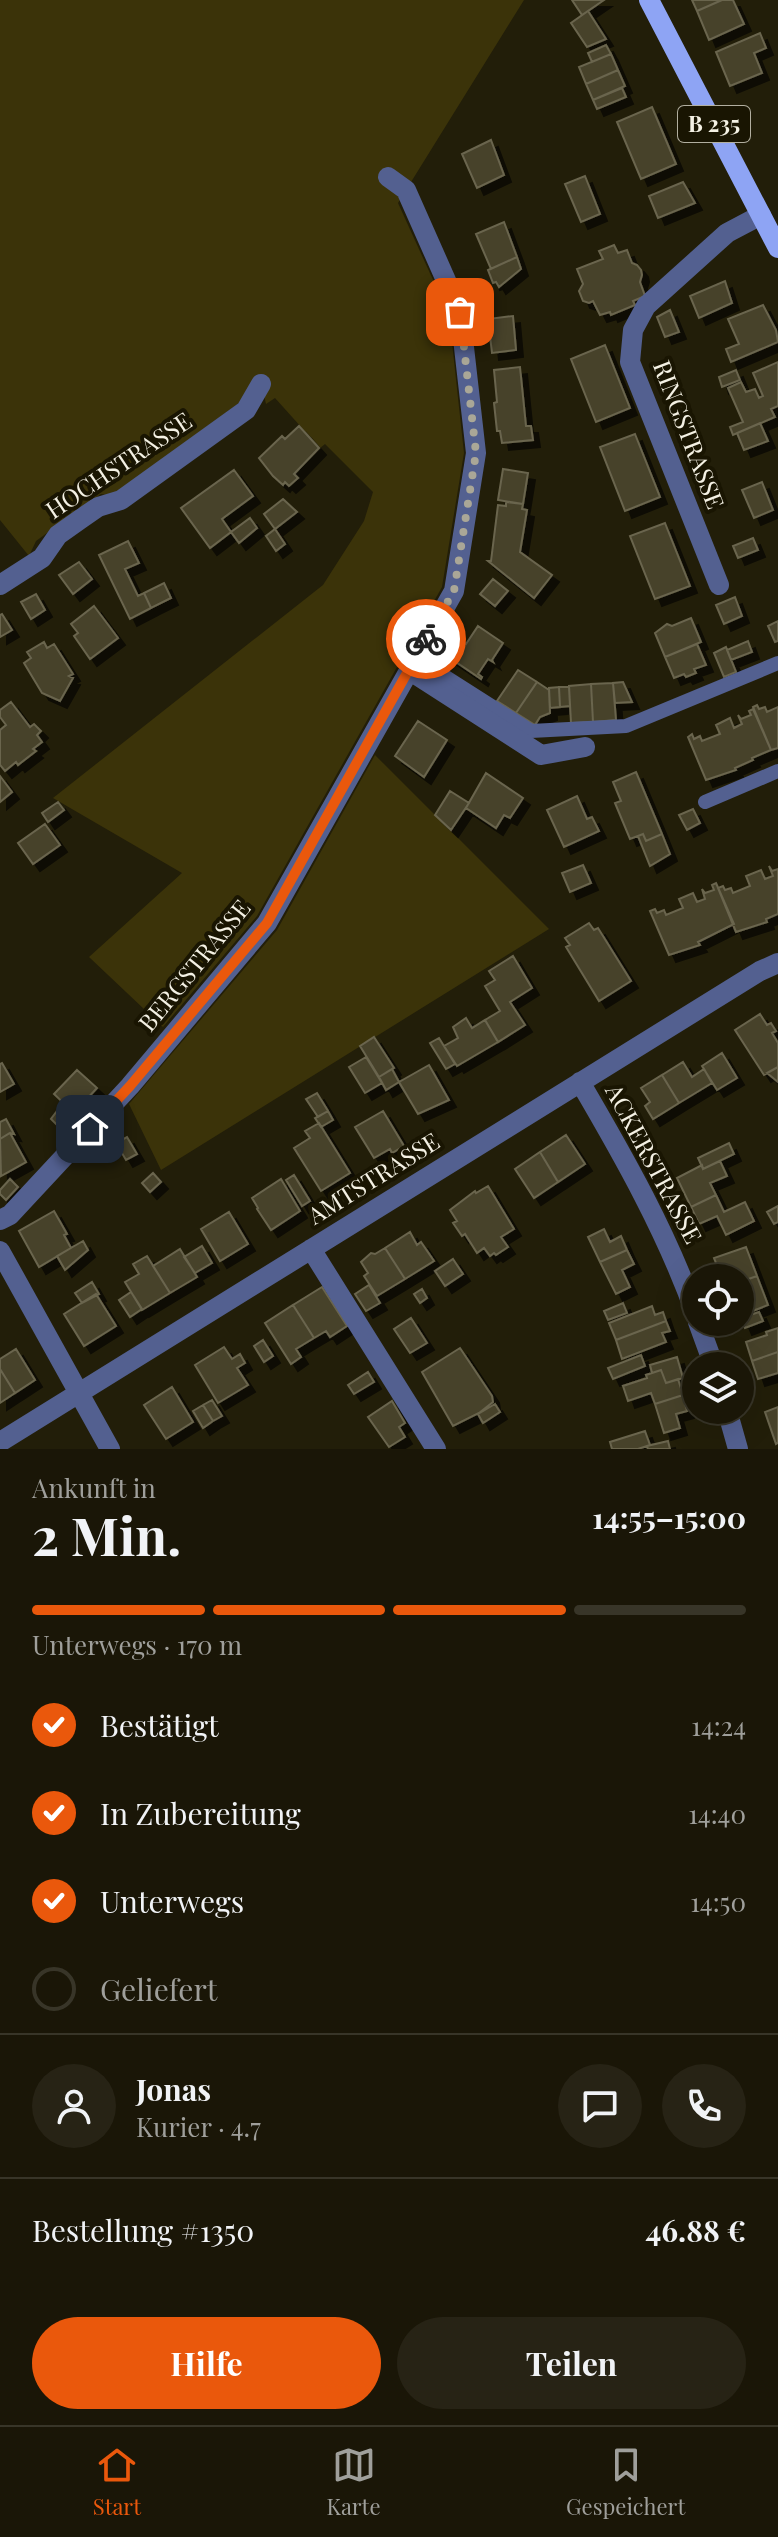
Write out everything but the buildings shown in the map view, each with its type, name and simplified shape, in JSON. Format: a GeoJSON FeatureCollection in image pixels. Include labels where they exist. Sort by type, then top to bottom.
{"type":"FeatureCollection","features":[{"type":"Feature","properties":{"kind":"main road","name":"B 235"},"geometry":{"type":"LineString","coordinates":[[649,0],[778,248]]}},
{"type":"Feature","properties":{"kind":"street","name":"BERGSTRASSE"},"geometry":{"type":"LineString","coordinates":[[0,1220],[10,1215],[130,1086],[267,923],[454,591],[476,453],[460,312],[406,190],[388,177]]}},
{"type":"Feature","properties":{"kind":"street","name":"RINGSTRASSE"},"geometry":{"type":"LineString","coordinates":[[719,585],[630,362],[633,330],[646,306],[727,233],[761,215]]}},
{"type":"Feature","properties":{"kind":"street","name":"HOCHSTRASSE"},"geometry":{"type":"LineString","coordinates":[[0,585],[42,558],[58,535],[98,507],[121,500],[246,410],[261,384]]}},
{"type":"Feature","properties":{"kind":"street"},"geometry":{"type":"LineString","coordinates":[[413,664],[541,755],[585,747]]}},
{"type":"Feature","properties":{"kind":"street","name":"AMTSTRASSE"},"geometry":{"type":"LineString","coordinates":[[0,1442],[760,971],[778,963]]}},
{"type":"Feature","properties":{"kind":"street","name":"ACKERSTRASSE"},"geometry":{"type":"LineString","coordinates":[[580,1082],[636,1181],[682,1274]]}},
{"type":"Feature","properties":{"kind":"street"},"geometry":{"type":"LineString","coordinates":[[311,1249],[436,1449]]}},
{"type":"Feature","properties":{"kind":"street"},"geometry":{"type":"LineString","coordinates":[[0,1251],[110,1449]]}},
{"type":"Feature","properties":{"kind":"street"},"geometry":{"type":"LineString","coordinates":[[731,1424],[738,1449]]}},
{"type":"Feature","properties":{"kind":"lane"},"geometry":{"type":"LineString","coordinates":[[413,664],[531,731],[626,726],[778,663]]}},
{"type":"Feature","properties":{"kind":"lane"},"geometry":{"type":"LineString","coordinates":[[705,802],[778,771]]}},
{"type":"Feature","properties":{"kind":"shaded area"},"geometry":{"type":"Polygon","coordinates":[[[0,0],[524,0],[398,203],[449,315],[464,453],[442,587],[257,916],[163,1027],[89,957],[182,873],[53,798],[323,585],[364,521],[373,492],[325,444],[320,448],[275,398],[266,404],[263,391],[250,395],[112,496],[101,494],[36,541],[29,556],[0,520],[0,0]]]}},
{"type":"Feature","properties":{"kind":"shaded area"},"geometry":{"type":"Polygon","coordinates":[[[375,755],[549,929],[161,1170],[129,1104],[277,930],[375,755]]]}},
{"type":"Feature","properties":{"kind":"way so far"},"geometry":{"type":"LineString","coordinates":[[426,639],[454,591],[476,453],[460,312]]}},
{"type":"Feature","properties":{"kind":"route"},"geometry":{"type":"LineString","coordinates":[[90,1129],[267,923],[426,639]]}}]}
